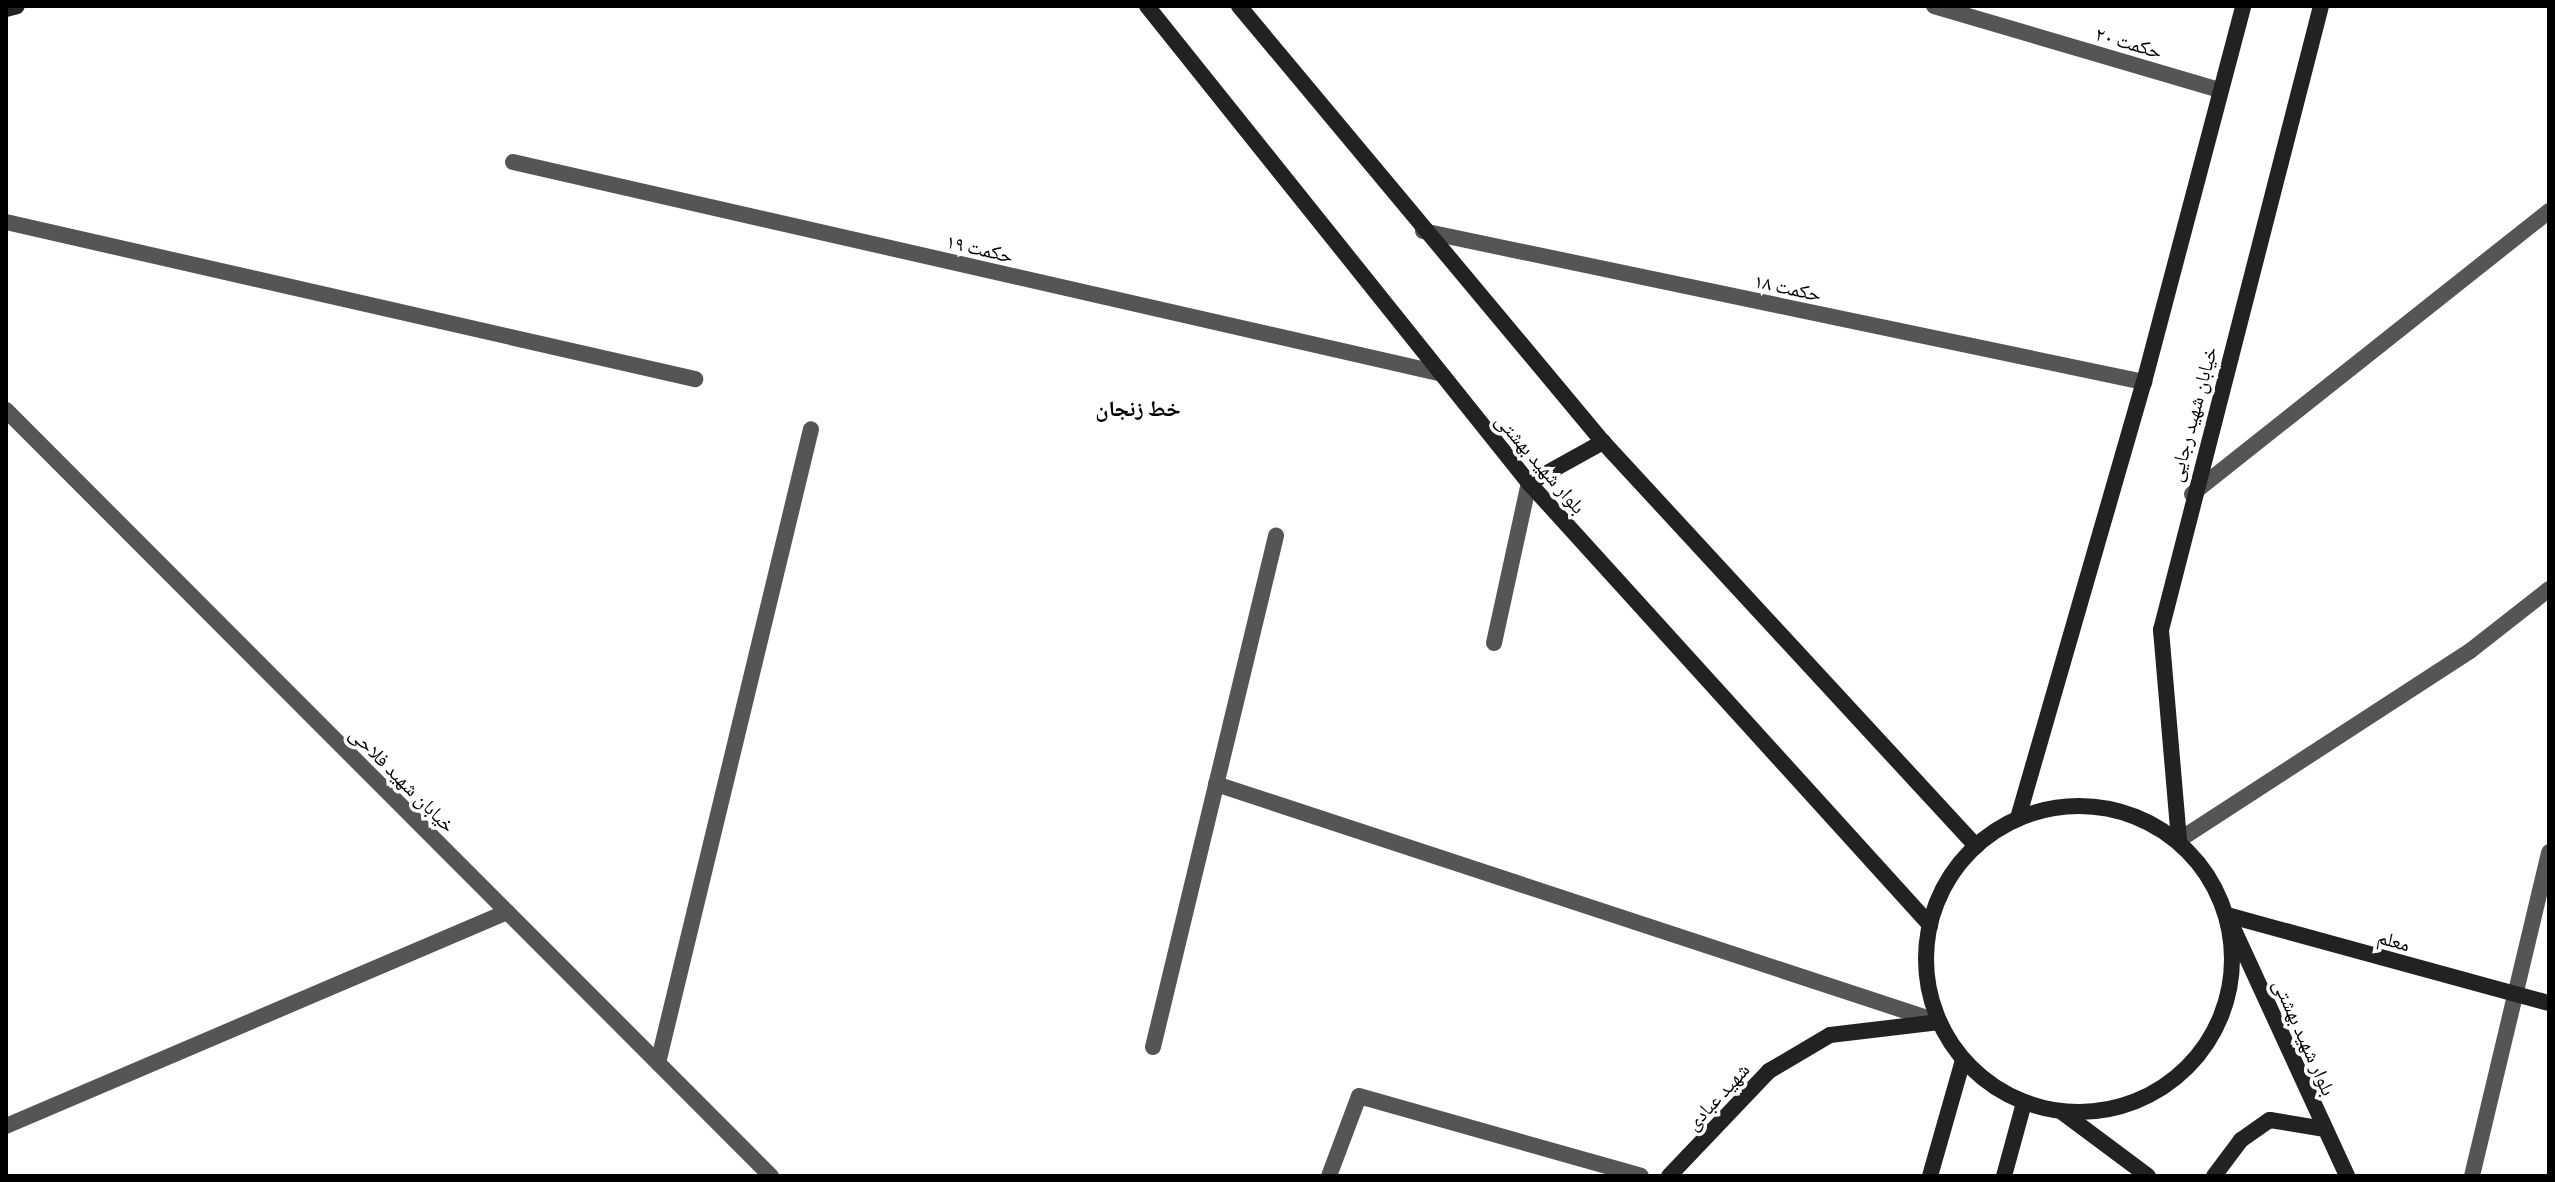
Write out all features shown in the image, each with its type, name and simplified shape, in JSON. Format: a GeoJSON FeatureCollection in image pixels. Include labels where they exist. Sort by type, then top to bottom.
{"type":"FeatureCollection","features":[{"type":"Feature","properties":{"kind":"main road"},"geometry":{"type":"LineString","coordinates":[[6,9],[17,6]]}},
{"type":"Feature","properties":{"kind":"main road","name":"بلوار شهید بهشتی"},"geometry":{"type":"LineString","coordinates":[[1147,6],[1529,483],[1930,925]]}},
{"type":"Feature","properties":{"kind":"main road"},"geometry":{"type":"LineString","coordinates":[[1239,6],[1423,231],[1603,442],[1976,846]]}},
{"type":"Feature","properties":{"kind":"main road"},"geometry":{"type":"LineString","coordinates":[[2018,818],[2144,382],[2243,6]]}},
{"type":"Feature","properties":{"kind":"main road","name":"خیابان شهید رجایی"},"geometry":{"type":"LineString","coordinates":[[2179,840],[2161,630],[2192,494],[2321,6]]}},
{"type":"Feature","properties":{"kind":"main road"},"geometry":{"type":"LineString","coordinates":[[1529,483],[1603,442]]}},
{"type":"Feature","properties":{"kind":"main road","name":"بلوار شهید بهشتی"},"geometry":{"type":"LineString","coordinates":[[2062,1112],[2024,1103],[1991,1085],[1963,1060],[1939,1022],[1926,974],[1930,925],[1947,882],[1976,846],[2018,818],[2058,806],[2101,806],[2143,818],[2179,840],[2208,874],[2347,1176]]}},
{"type":"Feature","properties":{"kind":"main road"},"geometry":{"type":"LineString","coordinates":[[2062,1112],[2112,1109],[2136,1100],[2159,1090],[2197,1057],[2223,1014],[2233,965],[2227,915]]}},
{"type":"Feature","properties":{"kind":"main road","name":"معلم"},"geometry":{"type":"LineString","coordinates":[[2227,915],[2549,1003]]}},
{"type":"Feature","properties":{"kind":"main road","name":"شهید عبادی"},"geometry":{"type":"LineString","coordinates":[[1669,1176],[1769,1071],[1830,1035],[1939,1022]]}},
{"type":"Feature","properties":{"kind":"main road"},"geometry":{"type":"LineString","coordinates":[[1930,1176],[1963,1060]]}},
{"type":"Feature","properties":{"kind":"main road"},"geometry":{"type":"LineString","coordinates":[[2004,1176],[2024,1103]]}},
{"type":"Feature","properties":{"kind":"main road"},"geometry":{"type":"LineString","coordinates":[[2062,1112],[2148,1176]]}},
{"type":"Feature","properties":{"kind":"main road"},"geometry":{"type":"LineString","coordinates":[[2214,1176],[2241,1140],[2270,1120],[2325,1129]]}},
{"type":"Feature","properties":{"kind":"street","name":"حکمت ۲۰"},"geometry":{"type":"LineString","coordinates":[[1934,6],[2220,90]]}},
{"type":"Feature","properties":{"kind":"street","name":"حکمت ۱۹"},"geometry":{"type":"LineString","coordinates":[[513,162],[1439,373]]}},
{"type":"Feature","properties":{"kind":"street"},"geometry":{"type":"LineString","coordinates":[[2192,494],[2549,211]]}},
{"type":"Feature","properties":{"kind":"street"},"geometry":{"type":"LineString","coordinates":[[6,222],[695,379]]}},
{"type":"Feature","properties":{"kind":"street","name":"حکمت ۱۸"},"geometry":{"type":"LineString","coordinates":[[1423,231],[2144,382]]}},
{"type":"Feature","properties":{"kind":"street","name":"خیابان شهید فلاحی"},"geometry":{"type":"LineString","coordinates":[[6,410],[771,1176]]}},
{"type":"Feature","properties":{"kind":"street"},"geometry":{"type":"LineString","coordinates":[[658,1063],[811,429]]}},
{"type":"Feature","properties":{"kind":"street"},"geometry":{"type":"LineString","coordinates":[[1494,643],[1529,483]]}},
{"type":"Feature","properties":{"kind":"street"},"geometry":{"type":"LineString","coordinates":[[1153,1047],[1276,536]]}},
{"type":"Feature","properties":{"kind":"street"},"geometry":{"type":"LineString","coordinates":[[2179,840],[2470,651],[2549,589]]}},
{"type":"Feature","properties":{"kind":"street"},"geometry":{"type":"LineString","coordinates":[[1216,784],[1939,1022]]}},
{"type":"Feature","properties":{"kind":"street"},"geometry":{"type":"LineString","coordinates":[[2472,1176],[2549,852]]}},
{"type":"Feature","properties":{"kind":"street"},"geometry":{"type":"LineString","coordinates":[[6,1126],[507,912]]}},
{"type":"Feature","properties":{"kind":"street"},"geometry":{"type":"LineString","coordinates":[[1329,1176],[1359,1096],[1641,1176]]}},
{"type":"Feature","properties":{"kind":"district","name":"خط زنجان"},"geometry":{"type":"Point","coordinates":[1138,408]}}]}
